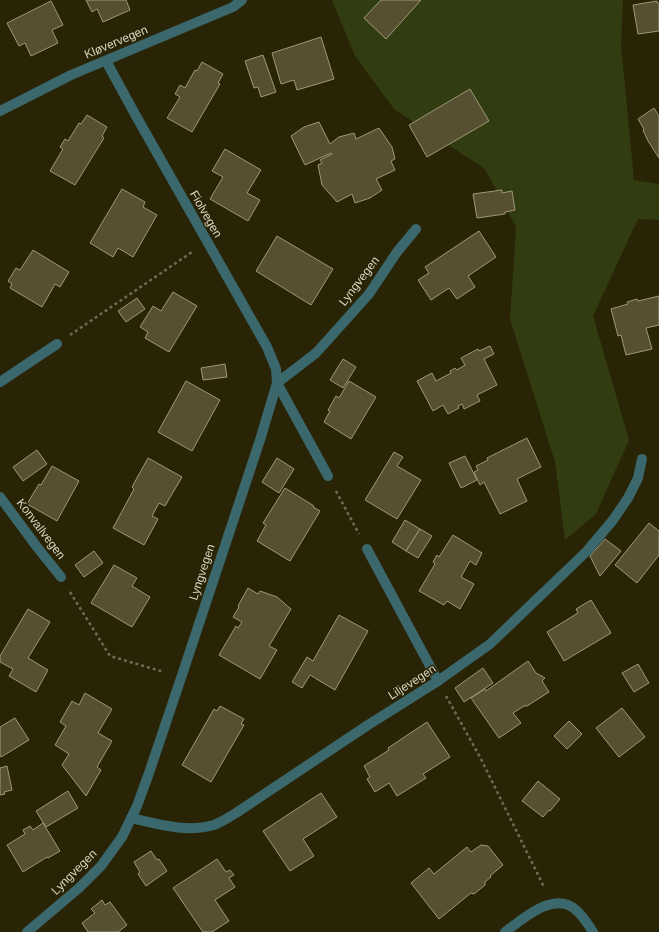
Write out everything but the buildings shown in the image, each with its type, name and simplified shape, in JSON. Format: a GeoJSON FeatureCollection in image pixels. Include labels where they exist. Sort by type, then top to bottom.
{"type":"FeatureCollection","features":[{"type":"Feature","properties":{"kind":"street","name":"Kløvervegen"},"geometry":{"type":"LineString","coordinates":[[0,111],[71,75],[233,7],[242,0]]}},
{"type":"Feature","properties":{"kind":"street","name":"Fiolvegen"},"geometry":{"type":"LineString","coordinates":[[106,60],[136,116],[267,347],[276,368],[277,383]]}},
{"type":"Feature","properties":{"kind":"street","name":"Lyngvegen"},"geometry":{"type":"LineString","coordinates":[[27,932],[79,888],[102,866],[122,837],[137,806],[150,773],[277,383],[316,353],[369,294],[397,252],[416,229]]}},
{"type":"Feature","properties":{"kind":"street"},"geometry":{"type":"LineString","coordinates":[[0,382],[57,344]]}},
{"type":"Feature","properties":{"kind":"street"},"geometry":{"type":"LineString","coordinates":[[277,383],[328,476]]}},
{"type":"Feature","properties":{"kind":"street","name":"Liljevegen"},"geometry":{"type":"LineString","coordinates":[[131,818],[171,827],[193,828],[214,825],[236,814],[368,725],[438,681],[490,644],[587,550],[613,520],[628,498],[638,478],[642,459]]}},
{"type":"Feature","properties":{"kind":"street","name":"Konvallvegen"},"geometry":{"type":"LineString","coordinates":[[0,497],[61,577]]}},
{"type":"Feature","properties":{"kind":"street"},"geometry":{"type":"LineString","coordinates":[[367,549],[438,681]]}},
{"type":"Feature","properties":{"kind":"street"},"geometry":{"type":"LineString","coordinates":[[505,932],[539,908],[552,903],[564,904],[575,909],[584,918],[593,932]]}},
{"type":"Feature","properties":{"kind":"path"},"geometry":{"type":"LineString","coordinates":[[57,344],[208,242]]}},
{"type":"Feature","properties":{"kind":"path"},"geometry":{"type":"LineString","coordinates":[[328,476],[367,549]]}},
{"type":"Feature","properties":{"kind":"path"},"geometry":{"type":"LineString","coordinates":[[61,577],[110,656],[181,678]]}},
{"type":"Feature","properties":{"kind":"path"},"geometry":{"type":"LineString","coordinates":[[438,681],[480,756],[552,903]]}},
{"type":"Feature","properties":{"kind":"green space"},"geometry":{"type":"Polygon","coordinates":[[[332,0],[623,0],[621,45],[634,180],[659,184],[659,220],[638,219],[593,316],[629,440],[596,514],[565,540],[555,462],[510,319],[516,227],[485,169],[394,109],[355,56],[332,0]]]}}]}
